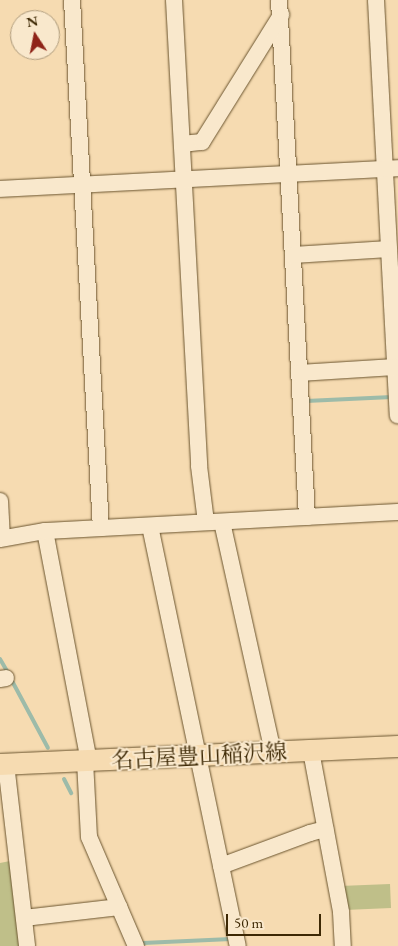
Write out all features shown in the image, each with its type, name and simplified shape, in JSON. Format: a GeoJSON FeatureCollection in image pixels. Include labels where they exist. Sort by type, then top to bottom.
{"type":"FeatureCollection","features":[{"type":"Feature","properties":{"kind":"main road","name":"名古屋豊山稲沢線"},"geometry":{"type":"LineString","coordinates":[[3,764],[198,757],[398,746]]}},
{"type":"Feature","properties":{"kind":"street"},"geometry":{"type":"LineString","coordinates":[[72,0],[101,528]]}},
{"type":"Feature","properties":{"kind":"street"},"geometry":{"type":"LineString","coordinates":[[174,0],[199,466],[273,752]]}},
{"type":"Feature","properties":{"kind":"street"},"geometry":{"type":"LineString","coordinates":[[279,0],[307,517]]}},
{"type":"Feature","properties":{"kind":"street"},"geometry":{"type":"LineString","coordinates":[[182,144],[202,142],[290,0]]}},
{"type":"Feature","properties":{"kind":"street"},"geometry":{"type":"LineString","coordinates":[[376,0],[391,168],[389,248],[398,414]]}},
{"type":"Feature","properties":{"kind":"street"},"geometry":{"type":"LineString","coordinates":[[0,189],[391,168]]}},
{"type":"Feature","properties":{"kind":"street"},"geometry":{"type":"LineString","coordinates":[[293,255],[389,248]]}},
{"type":"Feature","properties":{"kind":"street"},"geometry":{"type":"LineString","coordinates":[[299,373],[395,367]]}},
{"type":"Feature","properties":{"kind":"street"},"geometry":{"type":"LineString","coordinates":[[0,501],[1,539],[45,531],[398,512]]}},
{"type":"Feature","properties":{"kind":"street"},"geometry":{"type":"LineString","coordinates":[[150,526],[238,946]]}},
{"type":"Feature","properties":{"kind":"street"},"geometry":{"type":"LineString","coordinates":[[45,531],[87,761],[89,837],[136,946]]}},
{"type":"Feature","properties":{"kind":"street"},"geometry":{"type":"LineString","coordinates":[[311,751],[341,912],[343,946]]}},
{"type":"Feature","properties":{"kind":"street"},"geometry":{"type":"LineString","coordinates":[[3,764],[7,828],[24,918],[27,946]]}},
{"type":"Feature","properties":{"kind":"street"},"geometry":{"type":"LineString","coordinates":[[221,866],[310,833],[326,829]]}},
{"type":"Feature","properties":{"kind":"street"},"geometry":{"type":"LineString","coordinates":[[24,918],[119,907]]}},
{"type":"Feature","properties":{"kind":"green space"},"geometry":{"type":"Polygon","coordinates":[[[10,861],[19,946],[0,946],[0,863],[10,861]]]}},
{"type":"Feature","properties":{"kind":"green space"},"geometry":{"type":"Polygon","coordinates":[[[390,884],[391,908],[345,910],[340,886],[390,884]]]}},
{"type":"Feature","properties":{"kind":"waterway"},"geometry":{"type":"LineString","coordinates":[[306,401],[392,397]]}},
{"type":"Feature","properties":{"kind":"waterway"},"geometry":{"type":"LineString","coordinates":[[0,659],[8,673]]}},
{"type":"Feature","properties":{"kind":"waterway"},"geometry":{"type":"LineString","coordinates":[[11,679],[48,748]]}},
{"type":"Feature","properties":{"kind":"waterway"},"geometry":{"type":"LineString","coordinates":[[64,779],[71,793]]}},
{"type":"Feature","properties":{"kind":"waterway"},"geometry":{"type":"LineString","coordinates":[[143,943],[231,939]]}}]}
